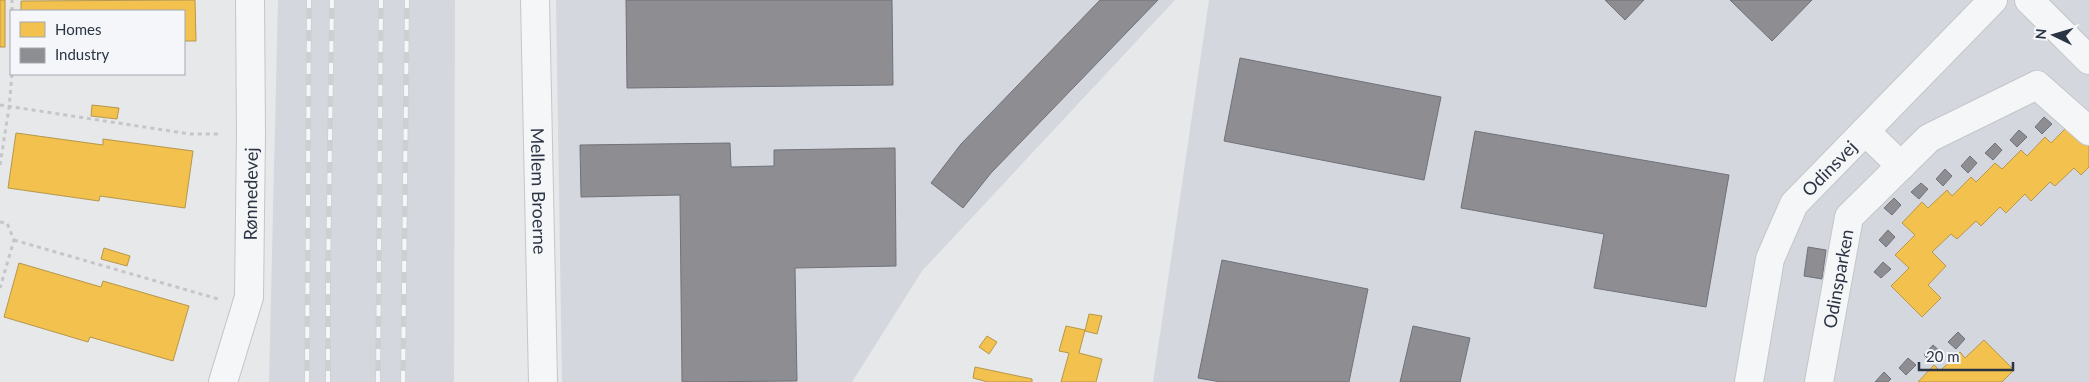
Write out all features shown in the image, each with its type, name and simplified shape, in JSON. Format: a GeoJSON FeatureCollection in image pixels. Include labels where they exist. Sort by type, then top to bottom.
{"type":"FeatureCollection","features":[{"type":"Feature","properties":{"kind":"street","name":"Rønnedevej"},"geometry":{"type":"LineString","coordinates":[[223,382],[249,297],[250,0]]}},
{"type":"Feature","properties":{"kind":"street","name":"Mellem Broerne"},"geometry":{"type":"LineString","coordinates":[[535,0],[543,382]]}},
{"type":"Feature","properties":{"kind":"street","name":"Odinsvej"},"geometry":{"type":"LineString","coordinates":[[1749,382],[1770,259],[1794,204],[1993,0]]}},
{"type":"Feature","properties":{"kind":"street"},"geometry":{"type":"LineString","coordinates":[[2029,0],[2089,60]]}},
{"type":"Feature","properties":{"kind":"street","name":"Odinsparken"},"geometry":{"type":"LineString","coordinates":[[1819,382],[1848,217],[1929,138],[2038,85],[2089,131]]}},
{"type":"Feature","properties":{"kind":"street"},"geometry":{"type":"LineString","coordinates":[[1865,131],[1901,166]]}},
{"type":"Feature","properties":{"kind":"path"},"geometry":{"type":"LineString","coordinates":[[0,165],[12,75]]}},
{"type":"Feature","properties":{"kind":"path"},"geometry":{"type":"LineString","coordinates":[[0,105],[9,108],[190,134],[251,134]]}},
{"type":"Feature","properties":{"kind":"path"},"geometry":{"type":"LineString","coordinates":[[0,222],[6,223],[14,240],[0,288]]}},
{"type":"Feature","properties":{"kind":"path"},"geometry":{"type":"LineString","coordinates":[[14,240],[245,308]]}},
{"type":"Feature","properties":{"kind":"shaded area"},"geometry":{"type":"Polygon","coordinates":[[[278,0],[455,0],[454,382],[269,382],[278,0]]]}},
{"type":"Feature","properties":{"kind":"shaded area"},"geometry":{"type":"Polygon","coordinates":[[[556,0],[1175,0],[922,271],[852,382],[562,382],[556,0]]]}},
{"type":"Feature","properties":{"kind":"shaded area"},"geometry":{"type":"Polygon","coordinates":[[[1209,0],[2089,0],[2089,382],[1153,382],[1209,0]]]}},
{"type":"Feature","properties":{"kind":"building: Homes"},"geometry":{"type":"Polygon","coordinates":[[[0,0],[5,0],[5,47],[0,47],[0,0]]]}},
{"type":"Feature","properties":{"kind":"building: Homes"},"geometry":{"type":"Polygon","coordinates":[[[195,0],[196,41],[185,41],[185,10],[21,10],[21,1],[195,0]]]}},
{"type":"Feature","properties":{"kind":"building: Homes"},"geometry":{"type":"Polygon","coordinates":[[[92,105],[119,108],[117,119],[91,116],[92,105]]]}},
{"type":"Feature","properties":{"kind":"building: Homes"},"geometry":{"type":"Polygon","coordinates":[[[2069,125],[2089,145],[2089,167],[2081,175],[2074,168],[2055,186],[2050,182],[2031,201],[2025,194],[2006,213],[2000,207],[1981,226],[1976,221],[1957,239],[1951,234],[1932,252],[1946,266],[1928,285],[1941,298],[1922,317],[1891,286],[1909,268],[1895,255],[1915,235],[1902,223],[1922,202],[1928,208],[1947,190],[1952,196],[1971,177],[1976,182],[1995,163],[2002,169],[2021,150],[2027,156],[2045,137],[2051,143],[2069,125]]]}},
{"type":"Feature","properties":{"kind":"building: Homes"},"geometry":{"type":"Polygon","coordinates":[[[16,133],[103,145],[103,139],[193,151],[185,208],[100,196],[99,201],[8,188],[16,133]]]}},
{"type":"Feature","properties":{"kind":"building: Homes"},"geometry":{"type":"Polygon","coordinates":[[[104,248],[130,256],[127,266],[101,259],[104,248]]]}},
{"type":"Feature","properties":{"kind":"building: Homes"},"geometry":{"type":"Polygon","coordinates":[[[19,263],[101,287],[103,281],[189,306],[173,361],[90,337],[88,342],[4,317],[19,263]]]}},
{"type":"Feature","properties":{"kind":"building: Homes"},"geometry":{"type":"Polygon","coordinates":[[[1089,314],[1102,316],[1097,334],[1085,331],[1089,314]]]}},
{"type":"Feature","properties":{"kind":"building: Homes"},"geometry":{"type":"Polygon","coordinates":[[[1066,326],[1085,330],[1079,353],[1102,359],[1096,382],[1061,382],[1069,353],[1059,351],[1066,326]]]}},
{"type":"Feature","properties":{"kind":"building: Homes"},"geometry":{"type":"Polygon","coordinates":[[[987,336],[997,342],[989,354],[979,347],[987,336]]]}},
{"type":"Feature","properties":{"kind":"building: Homes"},"geometry":{"type":"Polygon","coordinates":[[[1984,340],[2014,370],[2002,382],[1918,382],[1934,365],[1940,371],[1960,352],[1965,358],[1984,340]]]}},
{"type":"Feature","properties":{"kind":"building: Homes"},"geometry":{"type":"Polygon","coordinates":[[[975,367],[1032,379],[1032,382],[988,382],[973,378],[975,367]]]}},
{"type":"Feature","properties":{"kind":"building: Industry"},"geometry":{"type":"Polygon","coordinates":[[[626,0],[892,0],[893,85],[627,88],[626,0]]]}},
{"type":"Feature","properties":{"kind":"building: Industry"},"geometry":{"type":"Polygon","coordinates":[[[1100,0],[1158,0],[991,173],[963,208],[931,183],[961,144],[1100,0]]]}},
{"type":"Feature","properties":{"kind":"building: Industry"},"geometry":{"type":"Polygon","coordinates":[[[1605,0],[1644,0],[1625,20],[1605,0]]]}},
{"type":"Feature","properties":{"kind":"building: Industry"},"geometry":{"type":"Polygon","coordinates":[[[1730,0],[1812,0],[1772,41],[1730,0]]]}},
{"type":"Feature","properties":{"kind":"building: Industry"},"geometry":{"type":"Polygon","coordinates":[[[1240,58],[1441,97],[1424,180],[1224,141],[1240,58]]]}},
{"type":"Feature","properties":{"kind":"building: Industry"},"geometry":{"type":"Polygon","coordinates":[[[2044,117],[2052,124],[2042,134],[2035,127],[2044,117]]]}},
{"type":"Feature","properties":{"kind":"building: Industry"},"geometry":{"type":"Polygon","coordinates":[[[2019,130],[2027,137],[2017,147],[2010,140],[2019,130]]]}},
{"type":"Feature","properties":{"kind":"building: Industry"},"geometry":{"type":"Polygon","coordinates":[[[1475,131],[1729,175],[1706,307],[1594,288],[1604,234],[1461,208],[1475,131]]]}},
{"type":"Feature","properties":{"kind":"building: Industry"},"geometry":{"type":"Polygon","coordinates":[[[730,143],[731,167],[774,166],[774,150],[895,148],[896,266],[795,268],[797,381],[682,382],[680,195],[581,197],[580,145],[730,143]]]}},
{"type":"Feature","properties":{"kind":"building: Industry"},"geometry":{"type":"Polygon","coordinates":[[[1995,143],[2002,150],[1993,160],[1985,153],[1995,143]]]}},
{"type":"Feature","properties":{"kind":"building: Industry"},"geometry":{"type":"Polygon","coordinates":[[[1970,156],[1977,163],[1968,173],[1961,166],[1970,156]]]}},
{"type":"Feature","properties":{"kind":"building: Industry"},"geometry":{"type":"Polygon","coordinates":[[[1945,169],[1952,176],[1943,186],[1936,179],[1945,169]]]}},
{"type":"Feature","properties":{"kind":"building: Industry"},"geometry":{"type":"Polygon","coordinates":[[[1921,183],[1928,189],[1919,199],[1911,192],[1921,183]]]}},
{"type":"Feature","properties":{"kind":"building: Industry"},"geometry":{"type":"Polygon","coordinates":[[[1894,198],[1901,205],[1892,215],[1884,208],[1894,198]]]}},
{"type":"Feature","properties":{"kind":"building: Industry"},"geometry":{"type":"Polygon","coordinates":[[[1888,230],[1895,237],[1886,247],[1879,240],[1888,230]]]}},
{"type":"Feature","properties":{"kind":"building: Industry"},"geometry":{"type":"Polygon","coordinates":[[[1808,247],[1826,250],[1822,279],[1804,276],[1808,247]]]}},
{"type":"Feature","properties":{"kind":"building: Industry"},"geometry":{"type":"Polygon","coordinates":[[[1222,260],[1368,289],[1349,382],[1221,382],[1198,378],[1222,260]]]}},
{"type":"Feature","properties":{"kind":"building: Industry"},"geometry":{"type":"Polygon","coordinates":[[[1883,262],[1891,269],[1881,278],[1874,272],[1883,262]]]}},
{"type":"Feature","properties":{"kind":"building: Industry"},"geometry":{"type":"Polygon","coordinates":[[[1413,326],[1470,338],[1460,382],[1400,382],[1413,326]]]}},
{"type":"Feature","properties":{"kind":"building: Industry"},"geometry":{"type":"Polygon","coordinates":[[[1958,332],[1965,339],[1956,349],[1948,342],[1958,332]]]}},
{"type":"Feature","properties":{"kind":"building: Industry"},"geometry":{"type":"Polygon","coordinates":[[[1933,345],[1941,352],[1931,362],[1924,355],[1933,345]]]}},
{"type":"Feature","properties":{"kind":"building: Industry"},"geometry":{"type":"Polygon","coordinates":[[[1908,358],[1916,365],[1906,375],[1899,368],[1908,358]]]}},
{"type":"Feature","properties":{"kind":"building: Industry"},"geometry":{"type":"Polygon","coordinates":[[[1884,372],[1891,379],[1888,382],[1875,382],[1884,372]]]}},
{"type":"Feature","properties":{"kind":"railway"},"geometry":{"type":"LineString","coordinates":[[307,382],[309,0]]}},
{"type":"Feature","properties":{"kind":"railway"},"geometry":{"type":"LineString","coordinates":[[328,382],[332,0]]}},
{"type":"Feature","properties":{"kind":"railway"},"geometry":{"type":"LineString","coordinates":[[378,382],[381,0]]}},
{"type":"Feature","properties":{"kind":"railway"},"geometry":{"type":"LineString","coordinates":[[403,382],[407,0]]}}]}
